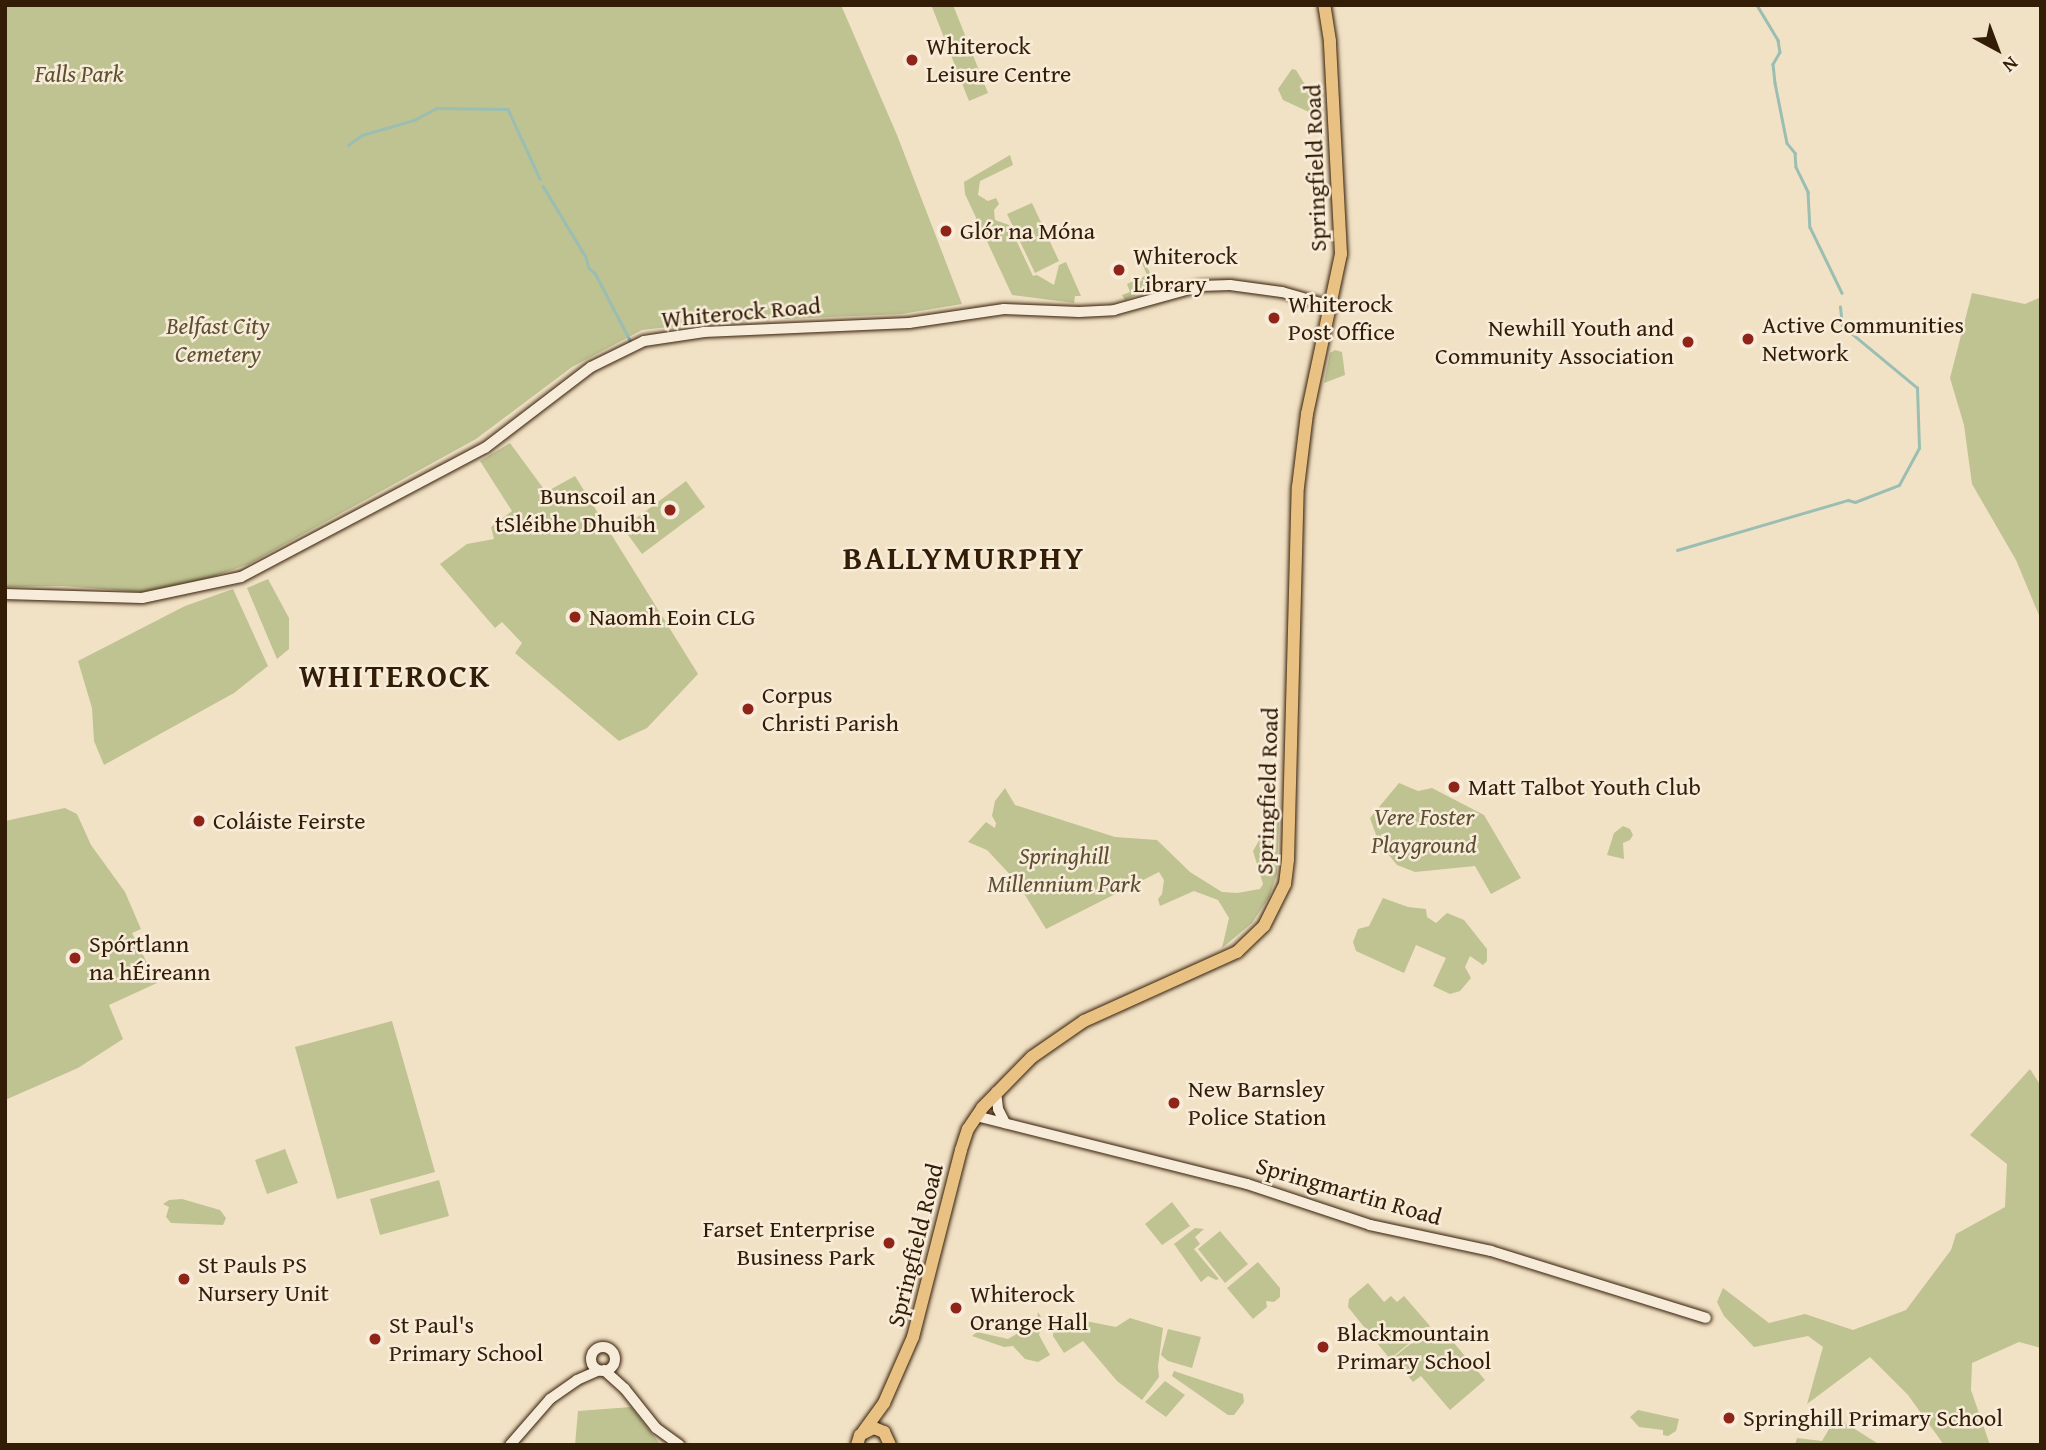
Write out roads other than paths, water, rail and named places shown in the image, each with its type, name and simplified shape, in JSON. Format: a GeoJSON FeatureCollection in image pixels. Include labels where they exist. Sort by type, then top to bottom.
{"type":"FeatureCollection","features":[{"type":"Feature","properties":{"kind":"highway","name":"Springfield Road"},"geometry":{"type":"LineString","coordinates":[[858,1441],[884,1403],[916,1328],[961,1150],[976,1116],[996,1092],[1043,1048],[1084,1021],[1237,952],[1257,935],[1277,905],[1285,884],[1288,859],[1298,487],[1307,414],[1331,306],[1342,231],[1330,41],[1324,5]]}},
{"type":"Feature","properties":{"kind":"highway","name":"Springfield Road"},"geometry":{"type":"LineString","coordinates":[[884,1403],[887,1437]]}},
{"type":"Feature","properties":{"kind":"highway"},"geometry":{"type":"LineString","coordinates":[[858,1441],[874,1428],[900,1445]]}},
{"type":"Feature","properties":{"kind":"street","name":"Whiterock Road"},"geometry":{"type":"LineString","coordinates":[[5,594],[142,598],[241,577],[485,448],[592,367],[644,341],[704,332],[909,323],[1004,309],[1075,312],[1114,310],[1200,286],[1230,285],[1282,292],[1331,306]]}},
{"type":"Feature","properties":{"kind":"street"},"geometry":{"type":"LineString","coordinates":[[996,1092],[998,1109],[1004,1123]]}},
{"type":"Feature","properties":{"kind":"street","name":"Springmartin Road"},"geometry":{"type":"LineString","coordinates":[[976,1116],[1247,1184],[1370,1225],[1491,1251],[1706,1318]]}},
{"type":"Feature","properties":{"kind":"street"},"geometry":{"type":"LineString","coordinates":[[509,1445],[543,1406],[576,1380],[597,1349],[607,1348],[614,1355],[605,1368],[576,1380]]}},
{"type":"Feature","properties":{"kind":"street"},"geometry":{"type":"LineString","coordinates":[[592,1360],[605,1368],[625,1389],[656,1429],[679,1445]]}},
{"type":"Feature","properties":{"kind":"waterway"},"geometry":{"type":"LineString","coordinates":[[1757,5],[1778,40],[1780,52],[1773,64],[1775,83],[1787,143],[1795,153],[1796,167],[1808,192],[1810,227],[1842,293]]}},
{"type":"Feature","properties":{"kind":"waterway"},"geometry":{"type":"LineString","coordinates":[[348,145],[362,135],[414,120],[437,108],[508,109],[540,179]]}},
{"type":"Feature","properties":{"kind":"waterway"},"geometry":{"type":"LineString","coordinates":[[543,186],[586,257],[589,268],[595,273],[631,342]]}},
{"type":"Feature","properties":{"kind":"waterway"},"geometry":{"type":"LineString","coordinates":[[1677,550],[1848,500],[1855,502],[1899,485],[1919,448],[1917,388],[1842,326],[1840,307]]}},
{"type":"Feature","properties":{"kind":"place","name":"Whiterock Leisure Centre"},"geometry":{"type":"Point","coordinates":[912,60]}},
{"type":"Feature","properties":{"kind":"place","name":"Glór na Móna"},"geometry":{"type":"Point","coordinates":[946,231]}},
{"type":"Feature","properties":{"kind":"place","name":"Whiterock Library"},"geometry":{"type":"Point","coordinates":[1119,270]}},
{"type":"Feature","properties":{"kind":"place","name":"Whiterock Post Office"},"geometry":{"type":"Point","coordinates":[1274,318]}},
{"type":"Feature","properties":{"kind":"place","name":"Active Communities Network"},"geometry":{"type":"Point","coordinates":[1748,339]}},
{"type":"Feature","properties":{"kind":"place","name":"Newhill Youth and Community Association"},"geometry":{"type":"Point","coordinates":[1688,342]}},
{"type":"Feature","properties":{"kind":"place","name":"Bunscoil an tSléibhe Dhuibh"},"geometry":{"type":"Point","coordinates":[670,510]}},
{"type":"Feature","properties":{"kind":"place","name":"Naomh Eoin CLG"},"geometry":{"type":"Point","coordinates":[575,617]}},
{"type":"Feature","properties":{"kind":"place","name":"Corpus Christi Parish"},"geometry":{"type":"Point","coordinates":[748,709]}},
{"type":"Feature","properties":{"kind":"place","name":"Matt Talbot Youth Club"},"geometry":{"type":"Point","coordinates":[1454,787]}},
{"type":"Feature","properties":{"kind":"place","name":"Coláiste Feirste"},"geometry":{"type":"Point","coordinates":[199,821]}},
{"type":"Feature","properties":{"kind":"place","name":"Spórtlann na hÉireann"},"geometry":{"type":"Point","coordinates":[75,958]}},
{"type":"Feature","properties":{"kind":"place","name":"New Barnsley Police Station"},"geometry":{"type":"Point","coordinates":[1174,1103]}},
{"type":"Feature","properties":{"kind":"place","name":"Farset Enterprise Business Park"},"geometry":{"type":"Point","coordinates":[889,1243]}},
{"type":"Feature","properties":{"kind":"place","name":"St Pauls PS Nursery Unit"},"geometry":{"type":"Point","coordinates":[184,1279]}},
{"type":"Feature","properties":{"kind":"place","name":"Whiterock Orange Hall"},"geometry":{"type":"Point","coordinates":[956,1308]}},
{"type":"Feature","properties":{"kind":"place","name":"St Paul's Primary School"},"geometry":{"type":"Point","coordinates":[375,1339]}},
{"type":"Feature","properties":{"kind":"place","name":"Blackmountain Primary School"},"geometry":{"type":"Point","coordinates":[1323,1347]}},
{"type":"Feature","properties":{"kind":"place","name":"Springhill Primary School"},"geometry":{"type":"Point","coordinates":[1729,1418]}},
{"type":"Feature","properties":{"kind":"district","name":"BALLYMURPHY"},"geometry":{"type":"Point","coordinates":[964,558]}},
{"type":"Feature","properties":{"kind":"district","name":"WHITEROCK"},"geometry":{"type":"Point","coordinates":[395,676]}},
{"type":"Feature","properties":{"kind":"park label","name":"Falls Park"},"geometry":{"type":"Point","coordinates":[79,74]}},
{"type":"Feature","properties":{"kind":"park label","name":"Belfast City Cemetery"},"geometry":{"type":"Point","coordinates":[218,340]}},
{"type":"Feature","properties":{"kind":"park label","name":"Vere Foster Playground"},"geometry":{"type":"Point","coordinates":[1424,831]}},
{"type":"Feature","properties":{"kind":"park label","name":"Springhill Millennium Park"},"geometry":{"type":"Point","coordinates":[1064,870]}}]}
